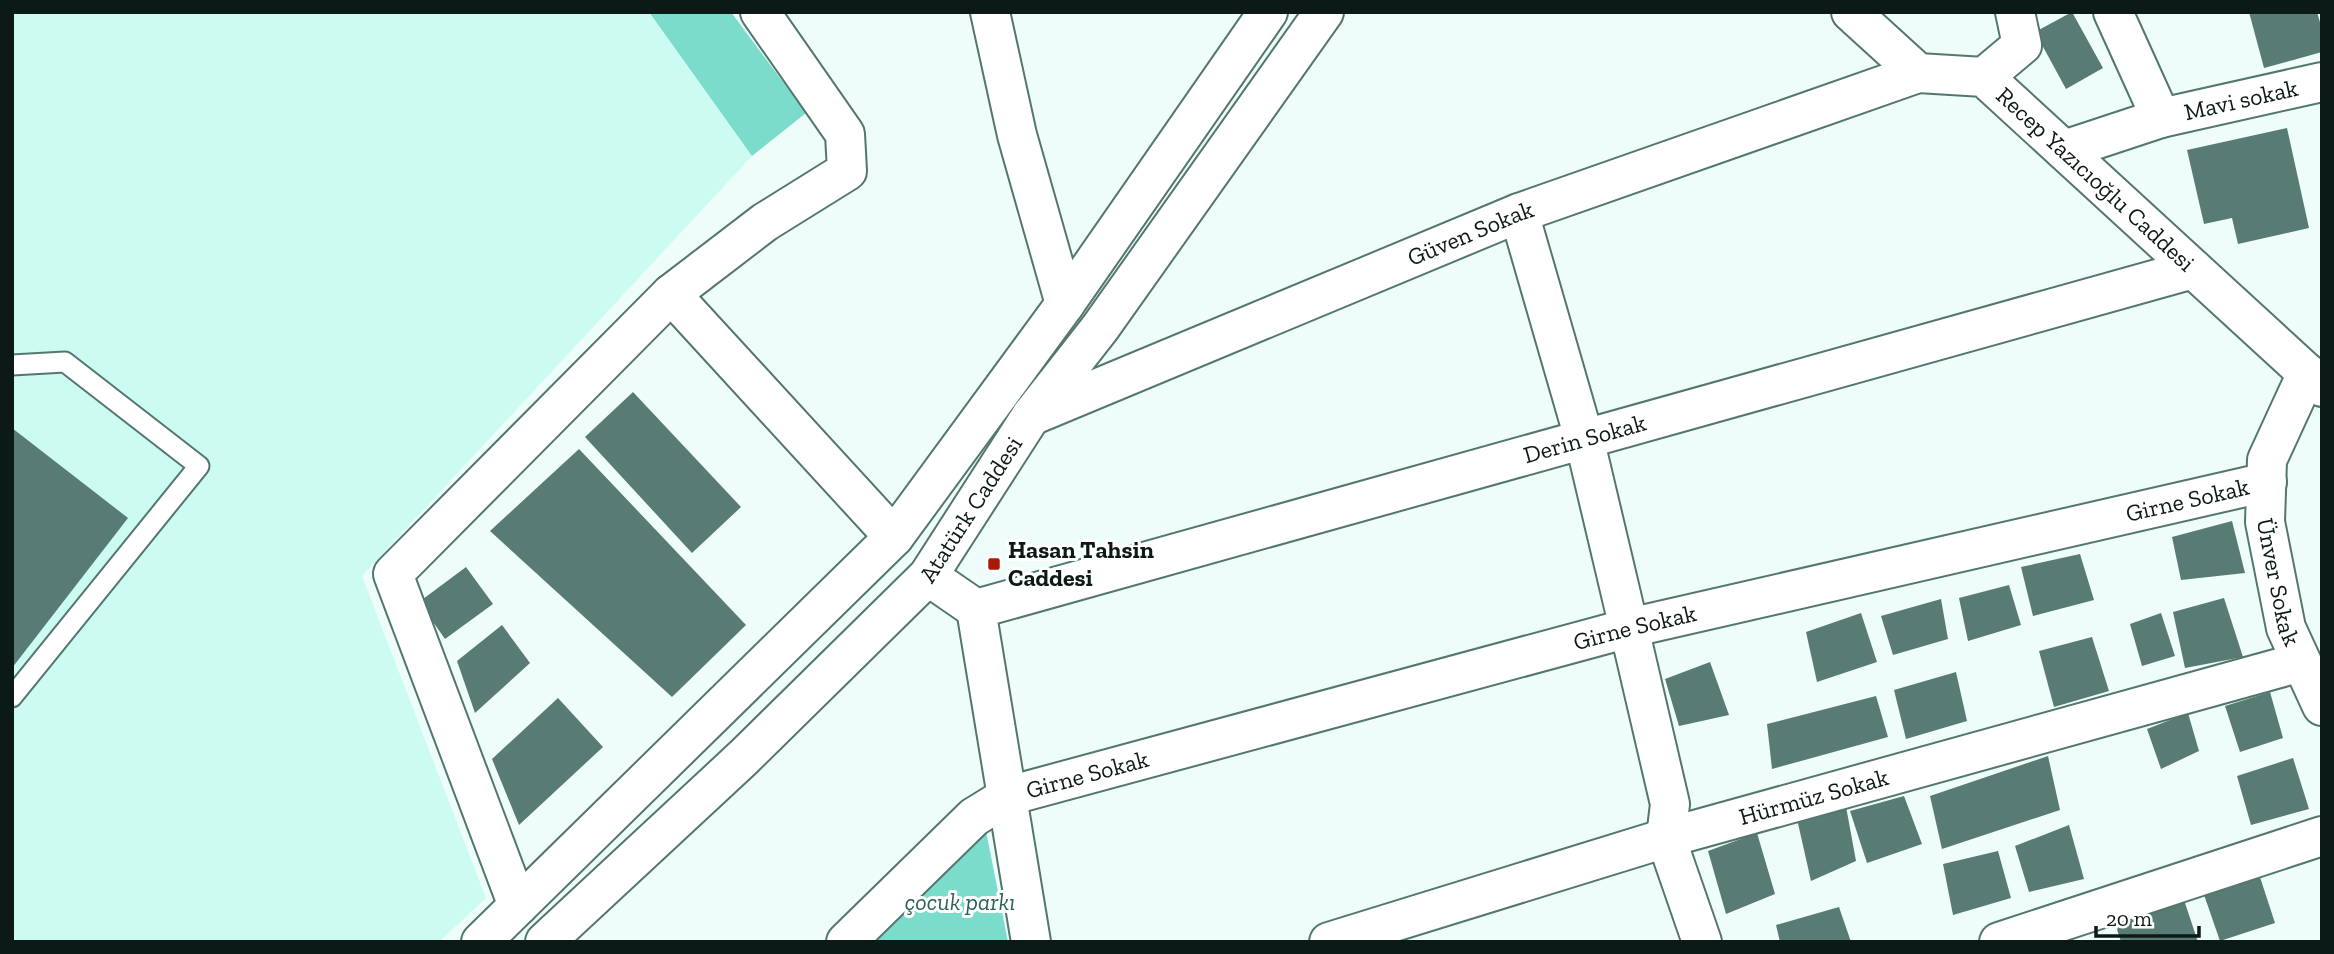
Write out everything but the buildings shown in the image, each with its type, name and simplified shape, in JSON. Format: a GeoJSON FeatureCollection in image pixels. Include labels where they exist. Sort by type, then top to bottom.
{"type":"FeatureCollection","features":[{"type":"Feature","properties":{"kind":"street"},"geometry":{"type":"LineString","coordinates":[[518,906],[393,574],[671,294],[765,222],[847,171],[845,134],[760,12]]}},
{"type":"Feature","properties":{"kind":"street"},"geometry":{"type":"LineString","coordinates":[[990,12],[1017,135],[1065,304]]}},
{"type":"Feature","properties":{"kind":"street"},"geometry":{"type":"LineString","coordinates":[[481,942],[894,537],[1065,304],[1268,12]]}},
{"type":"Feature","properties":{"kind":"street","name":"Atatürk Caddesi"},"geometry":{"type":"LineString","coordinates":[[545,942],[744,757],[928,576],[1031,416],[1100,328],[1324,12]]}},
{"type":"Feature","properties":{"kind":"street"},"geometry":{"type":"LineString","coordinates":[[1851,12],[1918,74]]}},
{"type":"Feature","properties":{"kind":"street"},"geometry":{"type":"LineString","coordinates":[[1984,77],[2022,45],[2015,12]]}},
{"type":"Feature","properties":{"kind":"street"},"geometry":{"type":"LineString","coordinates":[[2113,12],[2161,118]]}},
{"type":"Feature","properties":{"kind":"street","name":"Güven Sokak"},"geometry":{"type":"LineString","coordinates":[[1031,416],[1518,213],[1918,74]]}},
{"type":"Feature","properties":{"kind":"street","name":"Recep Yazıcıoğlu Caddesi"},"geometry":{"type":"LineString","coordinates":[[1918,74],[1984,77],[2314,380]]}},
{"type":"Feature","properties":{"kind":"street","name":"Mavi sokak"},"geometry":{"type":"LineString","coordinates":[[2064,150],[2161,118],[2322,82]]}},
{"type":"Feature","properties":{"kind":"street"},"geometry":{"type":"LineString","coordinates":[[1518,213],[1584,438],[1629,628],[1670,804],[1666,838],[1702,942]]}},
{"type":"Feature","properties":{"kind":"street","name":"Derin Sokak"},"geometry":{"type":"LineString","coordinates":[[975,609],[2193,269]]}},
{"type":"Feature","properties":{"kind":"street"},"geometry":{"type":"LineString","coordinates":[[671,294],[894,537]]}},
{"type":"Feature","properties":{"kind":"street","name":"Ünver Sokak"},"geometry":{"type":"LineString","coordinates":[[2314,380],[2267,460],[2264,522],[2286,628],[2322,706]]}},
{"type":"Feature","properties":{"kind":"street","name":"Girne Sokak"},"geometry":{"type":"LineString","coordinates":[[846,942],[974,817],[1008,796],[1629,628],[2267,482]]}},
{"type":"Feature","properties":{"kind":"street"},"geometry":{"type":"LineString","coordinates":[[928,576],[975,609],[1031,942]]}},
{"type":"Feature","properties":{"kind":"street","name":"Hürmüz Sokak"},"geometry":{"type":"LineString","coordinates":[[1329,942],[1666,838],[2301,662]]}},
{"type":"Feature","properties":{"kind":"street"},"geometry":{"type":"LineString","coordinates":[[1999,942],[2322,836]]}},
{"type":"Feature","properties":{"kind":"lane"},"geometry":{"type":"LineString","coordinates":[[12,365],[65,362],[199,466],[12,697]]}},
{"type":"Feature","properties":{"kind":"shaded area"},"geometry":{"type":"Polygon","coordinates":[[[12,12],[649,12],[752,156],[362,576],[486,898],[439,942],[12,942],[12,12]]]}},
{"type":"Feature","properties":{"kind":"green space"},"geometry":{"type":"Polygon","coordinates":[[[649,12],[731,12],[806,113],[752,156],[649,12]]]}},
{"type":"Feature","properties":{"kind":"green space","name":"çocuk parkı"},"geometry":{"type":"Polygon","coordinates":[[[985,826],[1008,942],[870,942],[985,826]]]}},
{"type":"Feature","properties":{"kind":"place","name":"Hasan Tahsin Caddesi"},"geometry":{"type":"Point","coordinates":[994,564]}}]}
